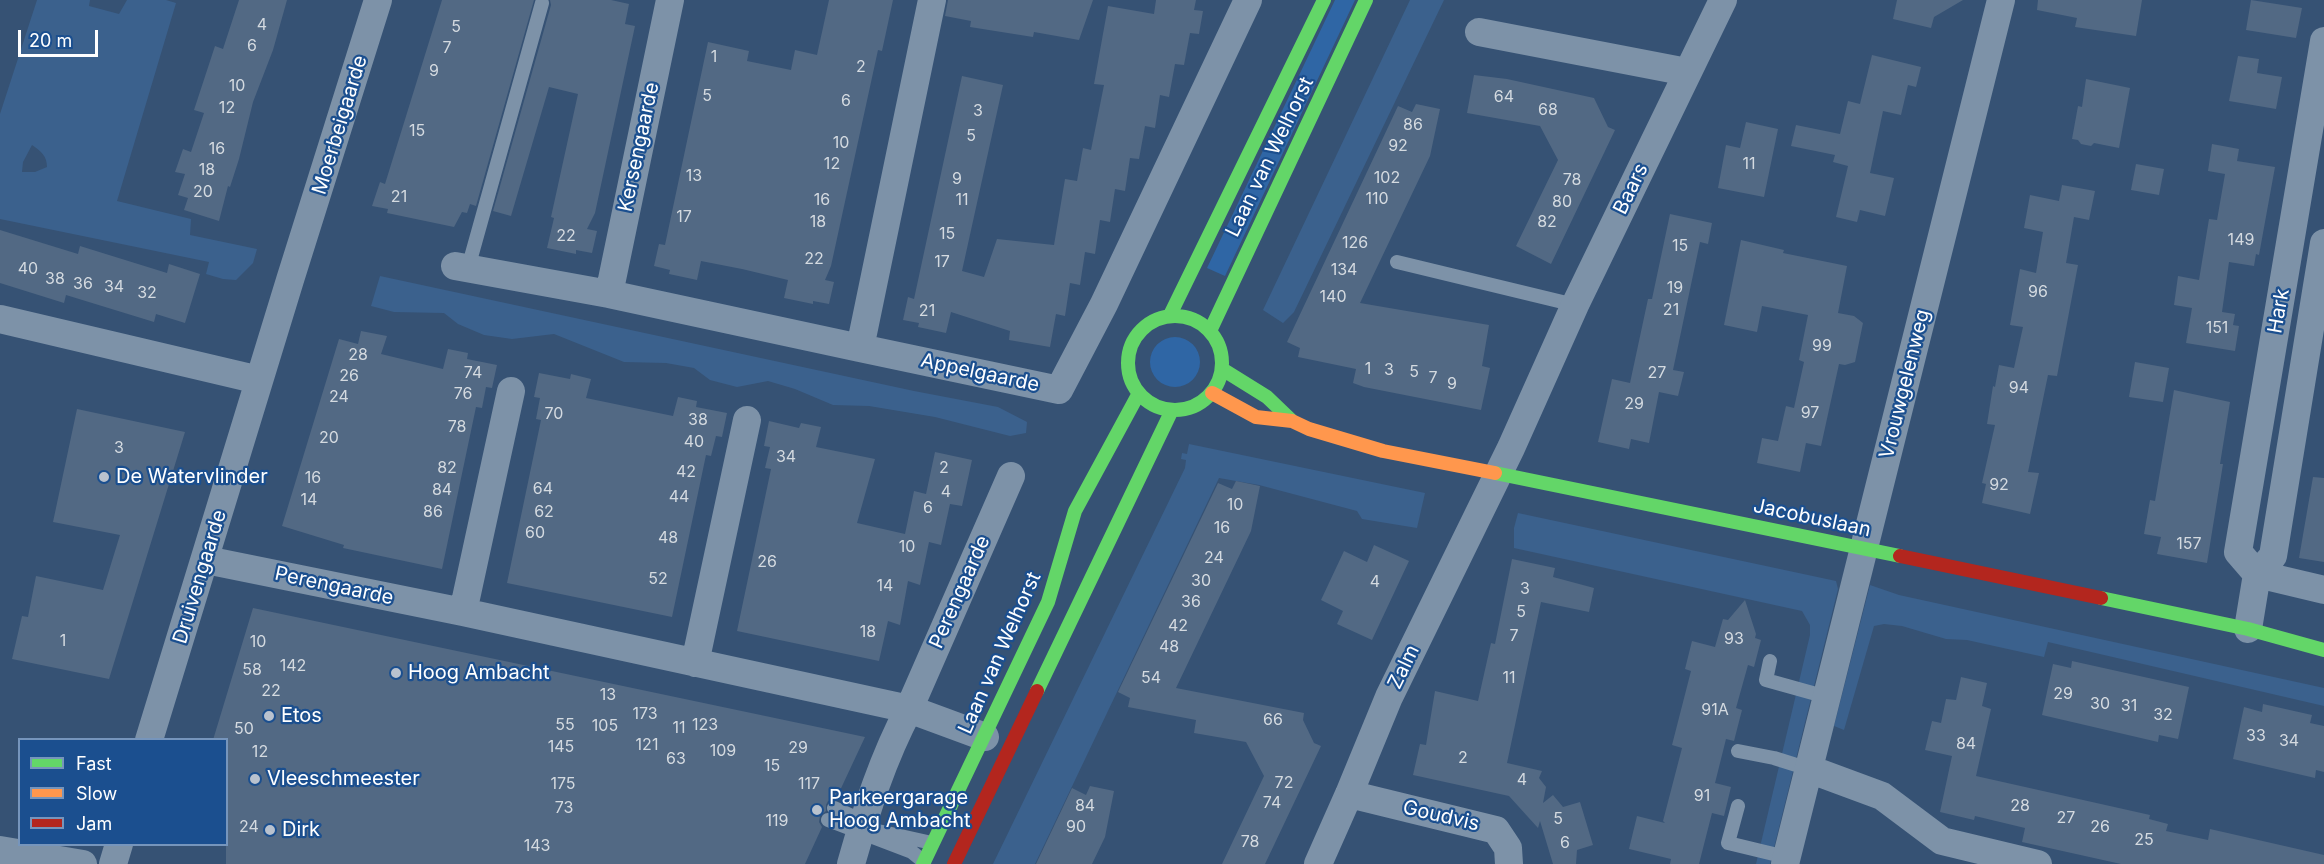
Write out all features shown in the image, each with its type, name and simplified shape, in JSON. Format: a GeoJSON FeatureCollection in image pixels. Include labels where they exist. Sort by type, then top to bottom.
{"type":"FeatureCollection","features":[{"type":"Feature","properties":{"kind":"main road","name":"Laan van Welhorst"},"geometry":{"type":"LineString","coordinates":[[1210,331],[1366,0]]}},
{"type":"Feature","properties":{"kind":"main road","name":"Laan van Welhorst"},"geometry":{"type":"LineString","coordinates":[[1170,315],[1315,2]]}},
{"type":"Feature","properties":{"kind":"main road"},"geometry":{"type":"LineString","coordinates":[[1170,315],[1192,319],[1210,331],[1221,353],[1222,369],[1212,393],[1206,399],[1190,408],[1172,410],[1154,405],[1139,393],[1129,375],[1128,365],[1131,345],[1143,328],[1151,322],[1170,315]]}},
{"type":"Feature","properties":{"kind":"main road","name":"Jacobuslaan"},"geometry":{"type":"LineString","coordinates":[[1222,369],[1267,397],[1292,421],[1309,429],[1383,451],[1798,534],[2248,629],[2324,650]]}},
{"type":"Feature","properties":{"kind":"main road","name":"Laan van Welhorst"},"geometry":{"type":"LineString","coordinates":[[924,863],[1048,602],[1075,511],[1139,393]]}},
{"type":"Feature","properties":{"kind":"main road","name":"Jacobuslaan"},"geometry":{"type":"LineString","coordinates":[[1212,393],[1256,417],[1292,421]]}},
{"type":"Feature","properties":{"kind":"main road"},"geometry":{"type":"LineString","coordinates":[[954,864],[1172,410]]}},
{"type":"Feature","properties":{"kind":"street","name":"Moerbeigaarde"},"geometry":{"type":"LineString","coordinates":[[301,249],[378,0]]}},
{"type":"Feature","properties":{"kind":"street","name":"Kersengaarde"},"geometry":{"type":"LineString","coordinates":[[609,294],[670,0]]}},
{"type":"Feature","properties":{"kind":"street"},"geometry":{"type":"LineString","coordinates":[[461,267],[609,294],[860,348],[932,0]]}},
{"type":"Feature","properties":{"kind":"street","name":"Appelgaarde"},"geometry":{"type":"LineString","coordinates":[[860,348],[1059,390],[1104,304],[1248,0]]}},
{"type":"Feature","properties":{"kind":"street","name":"Baars"},"geometry":{"type":"LineString","coordinates":[[1497,473],[1575,305],[1723,0]]}},
{"type":"Feature","properties":{"kind":"street","name":"Vrouwgelenweg"},"geometry":{"type":"LineString","coordinates":[[1782,859],[1822,696],[1863,549],[2001,0]]}},
{"type":"Feature","properties":{"kind":"street"},"geometry":{"type":"LineString","coordinates":[[1479,32],[1687,72]]}},
{"type":"Feature","properties":{"kind":"street","name":"Hark"},"geometry":{"type":"LineString","coordinates":[[2257,574],[2238,552],[2274,339],[2319,104],[2324,41]]}},
{"type":"Feature","properties":{"kind":"street","name":"Hark"},"geometry":{"type":"LineString","coordinates":[[2248,629],[2257,574],[2273,556],[2315,347],[2324,243]]}},
{"type":"Feature","properties":{"kind":"street","name":"Druivengaarde"},"geometry":{"type":"LineString","coordinates":[[150,738],[301,249]]}},
{"type":"Feature","properties":{"kind":"street"},"geometry":{"type":"LineString","coordinates":[[0,320],[259,380]]}},
{"type":"Feature","properties":{"kind":"street"},"geometry":{"type":"LineString","coordinates":[[2274,339],[2315,347]]}},
{"type":"Feature","properties":{"kind":"street"},"geometry":{"type":"LineString","coordinates":[[463,612],[511,391]]}},
{"type":"Feature","properties":{"kind":"street"},"geometry":{"type":"LineString","coordinates":[[694,663],[747,420]]}},
{"type":"Feature","properties":{"kind":"street","name":"Zalm"},"geometry":{"type":"LineString","coordinates":[[1322,863],[1389,697],[1497,473]]}},
{"type":"Feature","properties":{"kind":"street","name":"Perengaarde"},"geometry":{"type":"LineString","coordinates":[[851,864],[862,826],[894,738],[909,709],[1011,476]]}},
{"type":"Feature","properties":{"kind":"street","name":"Perengaarde"},"geometry":{"type":"LineString","coordinates":[[206,560],[463,612],[909,709],[985,737]]}},
{"type":"Feature","properties":{"kind":"street"},"geometry":{"type":"LineString","coordinates":[[2257,574],[2324,590]]}},
{"type":"Feature","properties":{"kind":"street"},"geometry":{"type":"LineString","coordinates":[[1804,768],[1882,796],[1942,841],[2038,864]]}},
{"type":"Feature","properties":{"kind":"street","name":"Goudvis"},"geometry":{"type":"LineString","coordinates":[[1349,794],[1496,830],[1508,848],[1509,864]]}},
{"type":"Feature","properties":{"kind":"street"},"geometry":{"type":"LineString","coordinates":[[113,864],[118,846]]}},
{"type":"Feature","properties":{"kind":"street"},"geometry":{"type":"LineString","coordinates":[[0,850],[83,864]]}},
{"type":"Feature","properties":{"kind":"lane"},"geometry":{"type":"LineString","coordinates":[[461,267],[542,3]]}},
{"type":"Feature","properties":{"kind":"lane"},"geometry":{"type":"LineString","coordinates":[[1397,262],[1575,305]]}},
{"type":"Feature","properties":{"kind":"lane"},"geometry":{"type":"LineString","coordinates":[[1770,661],[1766,681],[1822,696]]}},
{"type":"Feature","properties":{"kind":"lane"},"geometry":{"type":"LineString","coordinates":[[1738,751],[1774,758],[1804,768]]}},
{"type":"Feature","properties":{"kind":"lane"},"geometry":{"type":"LineString","coordinates":[[1738,806],[1728,843],[1782,859]]}},
{"type":"Feature","properties":{"kind":"lane"},"geometry":{"type":"LineString","coordinates":[[831,814],[878,831],[934,843]]}},
{"type":"Feature","properties":{"kind":"lane"},"geometry":{"type":"LineString","coordinates":[[862,826],[912,852],[924,863]]}},
{"type":"Feature","properties":{"kind":"shaded area"},"geometry":{"type":"Polygon","coordinates":[[[37,0],[90,0],[89,6],[119,14],[127,0],[166,0],[176,3],[117,201],[191,219],[190,235],[257,249],[253,263],[236,280],[223,279],[206,274],[209,262],[0,219],[0,114],[37,0]],[[32,145],[23,162],[22,172],[35,172],[47,167],[45,157],[32,145]]]}},
{"type":"Feature","properties":{"kind":"shaded area"},"geometry":{"type":"Polygon","coordinates":[[[1335,0],[1355,0],[1225,276],[1207,268],[1335,0]]]}},
{"type":"Feature","properties":{"kind":"shaded area"},"geometry":{"type":"Polygon","coordinates":[[[1410,0],[1444,0],[1294,312],[1283,323],[1263,310],[1410,0]]]}},
{"type":"Feature","properties":{"kind":"shaded area"},"geometry":{"type":"Polygon","coordinates":[[[380,276],[998,407],[1027,422],[1026,433],[1010,436],[935,417],[869,406],[833,405],[795,389],[768,381],[737,387],[710,380],[694,368],[666,363],[624,362],[554,334],[512,339],[484,335],[458,324],[444,313],[394,312],[371,306],[380,276]]]}},
{"type":"Feature","properties":{"kind":"shaded area"},"geometry":{"type":"Polygon","coordinates":[[[1175,337],[1193,344],[1200,362],[1193,380],[1175,387],[1157,380],[1150,362],[1157,344],[1175,337]]]}},
{"type":"Feature","properties":{"kind":"shaded area"},"geometry":{"type":"Polygon","coordinates":[[[1189,444],[1425,493],[1417,528],[1362,519],[1357,511],[1259,485],[1219,478],[1035,864],[993,864],[1185,468],[1186,460],[1181,459],[1182,453],[1187,454],[1189,444]]]}},
{"type":"Feature","properties":{"kind":"shaded area"},"geometry":{"type":"Polygon","coordinates":[[[1518,513],[1836,581],[1838,589],[1770,864],[1756,864],[1810,635],[1810,625],[1802,611],[1514,548],[1514,528],[1518,513]]]}},
{"type":"Feature","properties":{"kind":"shaded area"},"geometry":{"type":"Polygon","coordinates":[[[1870,585],[1899,595],[2324,688],[2324,706],[2048,642],[2044,657],[1967,640],[1946,639],[1902,626],[1884,624],[1874,626],[1844,730],[1834,726],[1870,585]]]}},
{"type":"Feature","properties":{"kind":"building"},"geometry":{"type":"Polygon","coordinates":[[[239,0],[287,0],[273,50],[253,102],[239,159],[230,187],[228,186],[219,221],[184,210],[188,198],[178,195],[185,174],[175,172],[183,149],[191,152],[204,113],[194,110],[215,46],[223,49],[239,0]]]}},
{"type":"Feature","properties":{"kind":"building"},"geometry":{"type":"Polygon","coordinates":[[[442,0],[534,0],[476,206],[470,204],[467,213],[462,212],[454,227],[387,213],[388,209],[372,206],[380,182],[385,184],[442,0]]]}},
{"type":"Feature","properties":{"kind":"building"},"geometry":{"type":"Polygon","coordinates":[[[550,0],[611,0],[629,4],[625,24],[635,26],[595,213],[587,229],[597,231],[592,253],[576,250],[576,254],[547,248],[554,218],[551,217],[578,94],[549,87],[511,216],[493,211],[551,5],[550,0]]]}},
{"type":"Feature","properties":{"kind":"building"},"geometry":{"type":"Polygon","coordinates":[[[829,0],[893,0],[882,51],[878,50],[831,266],[825,280],[834,282],[829,304],[813,301],[813,304],[784,298],[788,280],[742,269],[701,261],[697,280],[669,274],[670,270],[654,266],[659,244],[665,245],[708,42],[749,51],[747,61],[791,70],[795,50],[817,55],[829,0]]]}},
{"type":"Feature","properties":{"kind":"building"},"geometry":{"type":"Polygon","coordinates":[[[948,0],[1093,0],[1079,40],[1034,32],[1033,37],[970,27],[971,21],[945,16],[948,0]]]}},
{"type":"Feature","properties":{"kind":"building"},"geometry":{"type":"Polygon","coordinates":[[[1156,0],[1196,0],[1194,10],[1203,11],[1199,34],[1190,33],[1184,65],[1175,64],[1169,97],[1160,95],[1155,128],[1145,126],[1139,159],[1130,158],[1125,191],[1115,189],[1110,222],[1100,220],[1095,254],[1085,252],[1080,285],[1070,283],[1065,316],[1056,314],[1050,347],[1009,340],[1010,331],[951,312],[946,333],[918,327],[919,323],[903,320],[908,297],[914,299],[962,76],[1003,85],[962,271],[984,277],[997,239],[1054,245],[1065,179],[1077,181],[1083,148],[1091,150],[1104,85],[1094,84],[1108,6],[1154,14],[1156,0]]]}},
{"type":"Feature","properties":{"kind":"building"},"geometry":{"type":"Polygon","coordinates":[[[1897,0],[1963,0],[1934,17],[1931,28],[1893,19],[1897,0]]]}},
{"type":"Feature","properties":{"kind":"building"},"geometry":{"type":"Polygon","coordinates":[[[2038,0],[2142,0],[2136,36],[2075,27],[2077,18],[2037,10],[2038,0]]]}},
{"type":"Feature","properties":{"kind":"building"},"geometry":{"type":"Polygon","coordinates":[[[2251,0],[2302,8],[2296,38],[2246,30],[2251,0]]]}},
{"type":"Feature","properties":{"kind":"building"},"geometry":{"type":"Polygon","coordinates":[[[1872,55],[1921,67],[1916,87],[1908,85],[1901,115],[1883,111],[1870,173],[1894,178],[1885,216],[1860,210],[1857,222],[1836,217],[1848,166],[1833,162],[1835,155],[1791,146],[1796,125],[1840,134],[1848,101],[1860,104],[1872,55]]]}},
{"type":"Feature","properties":{"kind":"building"},"geometry":{"type":"Polygon","coordinates":[[[2238,56],[2259,59],[2257,73],[2282,77],[2276,109],[2229,101],[2238,56]]]}},
{"type":"Feature","properties":{"kind":"building"},"geometry":{"type":"Polygon","coordinates":[[[1474,75],[1507,79],[1594,98],[1608,127],[1615,130],[1551,264],[1516,246],[1558,160],[1540,126],[1467,113],[1474,75]]]}},
{"type":"Feature","properties":{"kind":"building"},"geometry":{"type":"Polygon","coordinates":[[[2086,79],[2130,88],[2119,148],[2094,143],[2091,146],[2072,139],[2078,106],[2082,107],[2086,79]]]}},
{"type":"Feature","properties":{"kind":"building"},"geometry":{"type":"Polygon","coordinates":[[[1416,104],[1440,109],[1430,156],[1360,303],[1489,325],[1482,366],[1490,368],[1481,410],[1364,387],[1353,383],[1356,369],[1298,357],[1300,348],[1287,342],[1398,106],[1412,112],[1416,104]]]}},
{"type":"Feature","properties":{"kind":"building"},"geometry":{"type":"Polygon","coordinates":[[[1746,122],[1778,129],[1764,197],[1718,188],[1726,145],[1740,148],[1746,122]]]}},
{"type":"Feature","properties":{"kind":"building"},"geometry":{"type":"Polygon","coordinates":[[[2212,144],[2239,149],[2237,161],[2275,167],[2259,255],[2256,254],[2254,266],[2229,262],[2222,312],[2235,314],[2233,325],[2239,326],[2235,351],[2186,343],[2192,308],[2174,305],[2178,276],[2199,280],[2209,219],[2217,220],[2225,174],[2208,171],[2212,144]]]}},
{"type":"Feature","properties":{"kind":"building"},"geometry":{"type":"Polygon","coordinates":[[[2136,164],[2164,169],[2159,195],[2131,190],[2136,164]]]}},
{"type":"Feature","properties":{"kind":"building"},"geometry":{"type":"Polygon","coordinates":[[[2062,185],[2095,191],[2089,220],[2074,217],[2066,263],[2078,265],[2057,376],[2048,375],[2028,472],[2039,473],[2030,514],[1982,503],[1986,484],[1982,483],[1995,425],[1987,424],[1999,365],[2014,368],[2023,327],[2010,325],[2020,269],[2036,273],[2043,232],[2024,228],[2030,195],[2059,201],[2062,185]]]}},
{"type":"Feature","properties":{"kind":"building"},"geometry":{"type":"Polygon","coordinates":[[[1670,214],[1712,223],[1708,244],[1700,242],[1673,370],[1684,372],[1678,396],[1659,392],[1649,443],[1631,439],[1629,449],[1598,442],[1612,379],[1630,383],[1648,299],[1652,299],[1670,214]]]}},
{"type":"Feature","properties":{"kind":"building"},"geometry":{"type":"Polygon","coordinates":[[[0,230],[78,254],[80,246],[167,273],[169,264],[200,274],[185,323],[156,314],[154,322],[66,295],[64,303],[0,283],[0,230]]]}},
{"type":"Feature","properties":{"kind":"building"},"geometry":{"type":"Polygon","coordinates":[[[1741,240],[1784,250],[1783,253],[1847,266],[1838,313],[1854,316],[1863,323],[1855,362],[1839,364],[1821,446],[1806,443],[1800,472],[1757,463],[1762,438],[1778,441],[1786,406],[1794,408],[1804,362],[1799,360],[1808,315],[1762,306],[1757,332],[1724,325],[1741,240]]]}},
{"type":"Feature","properties":{"kind":"building"},"geometry":{"type":"Polygon","coordinates":[[[361,331],[387,336],[381,354],[443,369],[448,349],[468,353],[467,359],[497,365],[492,388],[486,387],[482,408],[476,407],[442,569],[343,548],[344,545],[282,526],[339,339],[358,344],[361,331]]]}},
{"type":"Feature","properties":{"kind":"building"},"geometry":{"type":"Polygon","coordinates":[[[2135,362],[2169,368],[2163,402],[2129,397],[2135,362]]]}},
{"type":"Feature","properties":{"kind":"building"},"geometry":{"type":"Polygon","coordinates":[[[539,373],[570,379],[571,374],[591,379],[586,398],[673,416],[678,397],[697,401],[696,407],[727,413],[722,437],[716,436],[711,456],[706,455],[672,617],[507,583],[541,420],[536,419],[540,398],[534,397],[539,373]]]}},
{"type":"Feature","properties":{"kind":"building"},"geometry":{"type":"Polygon","coordinates":[[[2174,390],[2230,402],[2220,464],[2223,464],[2207,563],[2157,554],[2161,537],[2144,534],[2150,500],[2155,501],[2174,390]]]}},
{"type":"Feature","properties":{"kind":"building"},"geometry":{"type":"Polygon","coordinates":[[[77,409],[185,432],[109,679],[12,659],[22,616],[28,617],[36,576],[103,590],[120,535],[53,522],[77,409]]]}},
{"type":"Feature","properties":{"kind":"building"},"geometry":{"type":"Polygon","coordinates":[[[769,421],[799,428],[801,423],[821,427],[816,447],[875,459],[857,523],[905,534],[914,491],[926,494],[935,452],[972,460],[962,506],[950,504],[941,545],[929,542],[920,585],[908,581],[900,625],[888,621],[879,661],[737,631],[771,469],[765,468],[770,447],[764,446],[769,421]]]}},
{"type":"Feature","properties":{"kind":"building"},"geometry":{"type":"Polygon","coordinates":[[[2313,477],[2324,478],[2324,562],[2299,558],[2313,477]]]}},
{"type":"Feature","properties":{"kind":"building"},"geometry":{"type":"Polygon","coordinates":[[[1236,481],[1260,486],[1251,531],[1176,688],[1304,713],[1303,720],[1314,743],[1321,746],[1265,864],[1222,864],[1264,776],[1246,742],[1194,733],[1196,720],[1128,707],[1130,698],[1118,692],[1218,483],[1232,489],[1236,481]]]}},
{"type":"Feature","properties":{"kind":"building"},"geometry":{"type":"Polygon","coordinates":[[[1374,545],[1409,561],[1372,640],[1337,624],[1343,611],[1321,600],[1344,551],[1367,562],[1374,545]]]}},
{"type":"Feature","properties":{"kind":"building"},"geometry":{"type":"Polygon","coordinates":[[[1512,559],[1555,568],[1553,577],[1594,588],[1589,612],[1541,602],[1507,763],[1542,771],[1539,778],[1546,787],[1543,803],[1553,795],[1563,807],[1580,802],[1593,845],[1577,850],[1576,864],[1553,864],[1540,821],[1538,828],[1509,796],[1413,775],[1420,744],[1426,745],[1435,691],[1478,701],[1491,643],[1495,644],[1512,559]]]}},
{"type":"Feature","properties":{"kind":"building"},"geometry":{"type":"Polygon","coordinates":[[[1745,600],[1756,634],[1755,638],[1761,640],[1754,667],[1748,665],[1736,708],[1742,710],[1734,741],[1726,739],[1715,783],[1731,787],[1724,816],[1712,813],[1699,864],[1670,864],[1671,859],[1629,849],[1637,816],[1665,823],[1663,821],[1682,748],[1672,745],[1691,671],[1685,669],[1692,641],[1715,647],[1723,619],[1728,620],[1745,600]]]}},
{"type":"Feature","properties":{"kind":"building","name":"Hoog Ambacht"},"geometry":{"type":"Polygon","coordinates":[[[253,608],[865,737],[836,799],[828,801],[826,811],[820,816],[819,822],[822,827],[805,864],[226,864],[228,738],[214,738],[253,608]]]}},
{"type":"Feature","properties":{"kind":"building"},"geometry":{"type":"Polygon","coordinates":[[[2072,661],[2189,687],[2178,739],[2159,735],[2158,742],[2042,715],[2053,664],[2071,668],[2072,661]]]}},
{"type":"Feature","properties":{"kind":"building"},"geometry":{"type":"Polygon","coordinates":[[[1961,677],[1987,683],[1982,706],[1991,709],[1976,776],[2150,815],[2149,819],[2168,824],[2166,831],[2208,840],[2210,829],[2324,855],[2324,864],[2121,864],[2022,842],[2025,828],[1975,816],[1974,820],[1940,812],[1952,756],[1925,750],[1932,721],[1941,723],[1946,699],[1956,700],[1961,677]]]}},
{"type":"Feature","properties":{"kind":"building"},"geometry":{"type":"Polygon","coordinates":[[[2263,704],[2312,715],[2310,723],[2324,726],[2324,772],[2316,770],[2315,778],[2233,759],[2244,707],[2262,712],[2263,704]]]}},
{"type":"Feature","properties":{"kind":"building"},"geometry":{"type":"Polygon","coordinates":[[[1090,786],[1114,791],[1105,837],[1092,864],[1036,864],[1072,788],[1086,795],[1090,786]]]}},
{"type":"Feature","properties":{"kind":"traffic: fast"},"geometry":{"type":"LineString","coordinates":[[1170,315],[1324,0]]}},
{"type":"Feature","properties":{"kind":"traffic: fast"},"geometry":{"type":"LineString","coordinates":[[1210,331],[1366,0]]}},
{"type":"Feature","properties":{"kind":"traffic: fast"},"geometry":{"type":"LineString","coordinates":[[1175,316],[1193,319],[1208,330],[1219,345],[1222,363],[1219,381],[1208,396],[1193,407],[1175,410],[1157,407],[1142,396],[1131,381],[1128,363],[1131,345],[1142,330],[1157,319],[1175,316]]}},
{"type":"Feature","properties":{"kind":"traffic: fast"},"geometry":{"type":"LineString","coordinates":[[1222,369],[1267,397],[1291,420]]}},
{"type":"Feature","properties":{"kind":"traffic: fast"},"geometry":{"type":"LineString","coordinates":[[923,864],[1048,602],[1075,511],[1139,393]]}},
{"type":"Feature","properties":{"kind":"traffic: fast"},"geometry":{"type":"LineString","coordinates":[[1037,691],[1172,410]]}},
{"type":"Feature","properties":{"kind":"traffic: fast"},"geometry":{"type":"LineString","coordinates":[[1495,473],[1900,556]]}},
{"type":"Feature","properties":{"kind":"traffic: fast"},"geometry":{"type":"LineString","coordinates":[[2101,598],[2248,629],[2324,650]]}},
{"type":"Feature","properties":{"kind":"traffic: slow"},"geometry":{"type":"LineString","coordinates":[[1212,393],[1256,417],[1292,421],[1309,429],[1383,451],[1495,473]]}},
{"type":"Feature","properties":{"kind":"traffic: jam"},"geometry":{"type":"LineString","coordinates":[[1900,556],[2101,598]]}},
{"type":"Feature","properties":{"kind":"traffic: jam"},"geometry":{"type":"LineString","coordinates":[[954,864],[1037,691]]}},
{"type":"Feature","properties":{"kind":"place","name":"De Watervlinder"},"geometry":{"type":"Point","coordinates":[104,477]}},
{"type":"Feature","properties":{"kind":"place","name":"Hoog Ambacht"},"geometry":{"type":"Point","coordinates":[396,673]}},
{"type":"Feature","properties":{"kind":"place","name":"Etos"},"geometry":{"type":"Point","coordinates":[269,716]}},
{"type":"Feature","properties":{"kind":"place","name":"Vleeschmeester"},"geometry":{"type":"Point","coordinates":[255,779]}},
{"type":"Feature","properties":{"kind":"place","name":"Parkeergarage Hoog Ambacht"},"geometry":{"type":"Point","coordinates":[817,810]}},
{"type":"Feature","properties":{"kind":"place","name":"Dirk"},"geometry":{"type":"Point","coordinates":[270,830]}}]}
